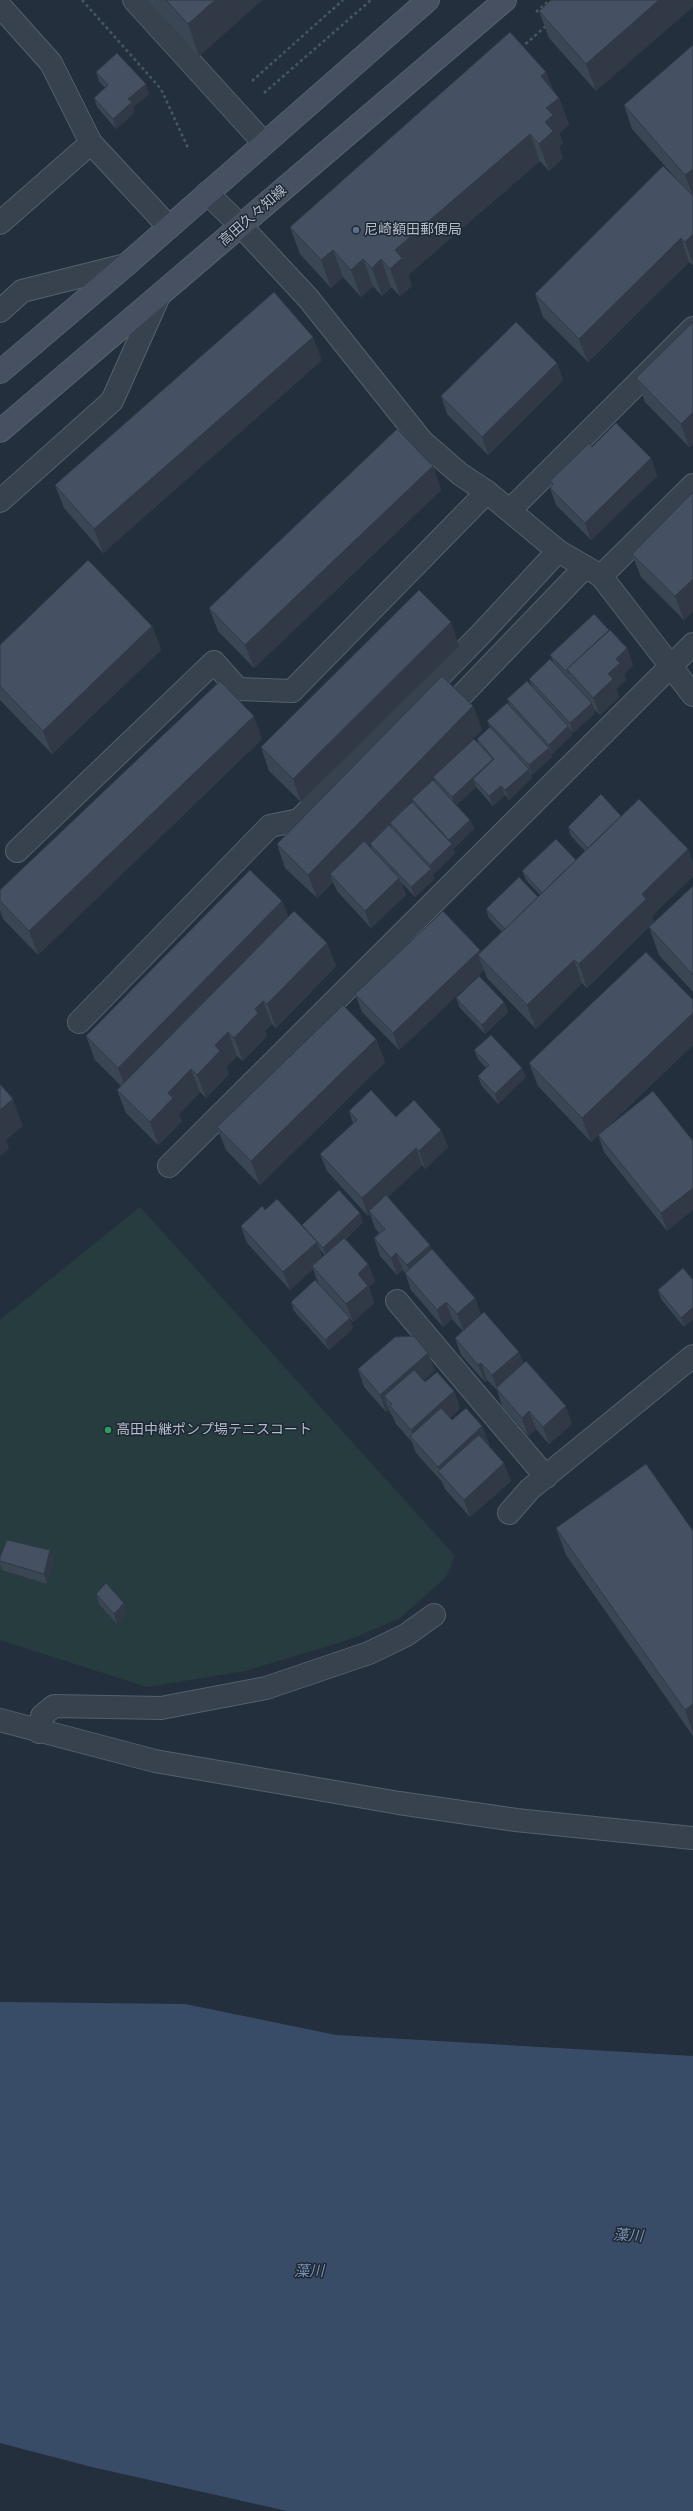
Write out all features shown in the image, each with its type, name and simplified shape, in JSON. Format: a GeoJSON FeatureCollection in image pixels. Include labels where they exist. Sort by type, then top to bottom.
{"type":"FeatureCollection","features":[{"type":"Feature","properties":{"kind":"main road"},"geometry":{"type":"LineString","coordinates":[[0,372],[126,265],[428,0]]}},
{"type":"Feature","properties":{"kind":"main road","name":"高田久々知線"},"geometry":{"type":"LineString","coordinates":[[0,431],[158,298],[505,0]]}},
{"type":"Feature","properties":{"kind":"street"},"geometry":{"type":"LineString","coordinates":[[134,0],[264,143]]}},
{"type":"Feature","properties":{"kind":"street"},"geometry":{"type":"LineString","coordinates":[[0,6],[50,63],[91,143],[168,227]]}},
{"type":"Feature","properties":{"kind":"street"},"geometry":{"type":"LineString","coordinates":[[0,223],[91,143]]}},
{"type":"Feature","properties":{"kind":"street"},"geometry":{"type":"LineString","coordinates":[[207,193],[241,226],[308,298],[422,441],[460,474],[510,510],[558,551],[593,572],[693,694]]}},
{"type":"Feature","properties":{"kind":"street"},"geometry":{"type":"LineString","coordinates":[[0,311],[22,291],[126,265]]}},
{"type":"Feature","properties":{"kind":"street"},"geometry":{"type":"LineString","coordinates":[[0,501],[112,401],[158,298]]}},
{"type":"Feature","properties":{"kind":"street"},"geometry":{"type":"LineString","coordinates":[[510,510],[693,328]]}},
{"type":"Feature","properties":{"kind":"street"},"geometry":{"type":"LineString","coordinates":[[460,697],[593,572],[693,485]]}},
{"type":"Feature","properties":{"kind":"street"},"geometry":{"type":"LineString","coordinates":[[17,851],[214,662],[238,689],[292,691],[487,492]]}},
{"type":"Feature","properties":{"kind":"street"},"geometry":{"type":"LineString","coordinates":[[79,1022],[270,826],[299,820],[481,634],[558,551]]}},
{"type":"Feature","properties":{"kind":"street"},"geometry":{"type":"LineString","coordinates":[[170,1166],[693,644]]}},
{"type":"Feature","properties":{"kind":"street"},"geometry":{"type":"LineString","coordinates":[[397,1301],[546,1477]]}},
{"type":"Feature","properties":{"kind":"street"},"geometry":{"type":"LineString","coordinates":[[509,1513],[530,1489],[693,1356]]}},
{"type":"Feature","properties":{"kind":"street"},"geometry":{"type":"LineString","coordinates":[[39,1732],[42,1716],[54,1706],[161,1708],[266,1688],[368,1653],[406,1634],[434,1615]]}},
{"type":"Feature","properties":{"kind":"street"},"geometry":{"type":"LineString","coordinates":[[0,1720],[39,1732],[155,1761],[399,1803],[516,1820],[693,1838]]}},
{"type":"Feature","properties":{"kind":"path"},"geometry":{"type":"LineString","coordinates":[[82,0],[161,89],[188,148]]}},
{"type":"Feature","properties":{"kind":"path"},"geometry":{"type":"LineString","coordinates":[[249,83],[343,0]]}},
{"type":"Feature","properties":{"kind":"path"},"geometry":{"type":"LineString","coordinates":[[257,97],[263,94],[371,0]]}},
{"type":"Feature","properties":{"kind":"path"},"geometry":{"type":"LineString","coordinates":[[516,52],[552,21]]}},
{"type":"Feature","properties":{"kind":"green space"},"geometry":{"type":"Polygon","coordinates":[[[140,1207],[455,1556],[446,1577],[400,1618],[351,1639],[245,1671],[147,1687],[0,1640],[0,1320],[140,1207]]]}},
{"type":"Feature","properties":{"kind":"water","name":"藻川"},"geometry":{"type":"Polygon","coordinates":[[[0,2002],[185,2004],[336,2035],[693,2056],[693,2511],[287,2511],[92,2467],[0,2443],[0,2002]]]}},
{"type":"Feature","properties":{"kind":"building"},"geometry":{"type":"Polygon","coordinates":[[[166,0],[215,0],[188,24],[166,0]]]}},
{"type":"Feature","properties":{"kind":"building"},"geometry":{"type":"Polygon","coordinates":[[[551,0],[659,0],[586,64],[539,11],[551,0]]]}},
{"type":"Feature","properties":{"kind":"building"},"geometry":{"type":"Polygon","coordinates":[[[510,32],[546,72],[541,76],[559,98],[546,108],[553,115],[545,122],[553,131],[539,144],[530,134],[395,250],[402,258],[390,269],[381,259],[372,268],[363,259],[351,270],[333,250],[321,260],[290,227],[510,32]]]}},
{"type":"Feature","properties":{"kind":"building"},"geometry":{"type":"Polygon","coordinates":[[[693,45],[693,169],[685,175],[624,105],[693,45]]]}},
{"type":"Feature","properties":{"kind":"building"},"geometry":{"type":"Polygon","coordinates":[[[117,53],[146,84],[128,99],[132,102],[113,119],[94,98],[108,85],[96,72],[117,53]]]}},
{"type":"Feature","properties":{"kind":"building"},"geometry":{"type":"Polygon","coordinates":[[[663,166],[693,196],[693,234],[685,242],[681,238],[579,339],[535,294],[663,166]]]}},
{"type":"Feature","properties":{"kind":"building"},"geometry":{"type":"Polygon","coordinates":[[[274,292],[313,337],[94,529],[55,485],[274,292]]]}},
{"type":"Feature","properties":{"kind":"building"},"geometry":{"type":"Polygon","coordinates":[[[516,322],[557,363],[482,437],[441,396],[516,322]]]}},
{"type":"Feature","properties":{"kind":"building"},"geometry":{"type":"Polygon","coordinates":[[[693,322],[693,412],[681,424],[636,378],[693,322]]]}},
{"type":"Feature","properties":{"kind":"building"},"geometry":{"type":"Polygon","coordinates":[[[616,423],[651,458],[585,523],[550,488],[553,484],[550,481],[589,443],[592,447],[616,423]]]}},
{"type":"Feature","properties":{"kind":"building"},"geometry":{"type":"Polygon","coordinates":[[[397,429],[433,466],[245,645],[209,608],[397,429]]]}},
{"type":"Feature","properties":{"kind":"building"},"geometry":{"type":"Polygon","coordinates":[[[693,492],[693,579],[675,596],[632,554],[693,492]]]}},
{"type":"Feature","properties":{"kind":"building"},"geometry":{"type":"Polygon","coordinates":[[[88,560],[152,626],[43,731],[0,686],[0,645],[88,560]]]}},
{"type":"Feature","properties":{"kind":"building"},"geometry":{"type":"Polygon","coordinates":[[[419,590],[451,622],[293,779],[261,747],[419,590]]]}},
{"type":"Feature","properties":{"kind":"building"},"geometry":{"type":"Polygon","coordinates":[[[594,614],[609,630],[567,669],[569,674],[550,655],[594,614]]]}},
{"type":"Feature","properties":{"kind":"building"},"geometry":{"type":"Polygon","coordinates":[[[610,630],[627,648],[616,659],[620,663],[608,674],[613,679],[593,698],[567,669],[610,630]]]}},
{"type":"Feature","properties":{"kind":"building"},"geometry":{"type":"Polygon","coordinates":[[[550,659],[592,703],[570,723],[529,679],[550,659]]]}},
{"type":"Feature","properties":{"kind":"building"},"geometry":{"type":"Polygon","coordinates":[[[442,676],[473,706],[308,875],[277,844],[442,676]]]}},
{"type":"Feature","properties":{"kind":"building"},"geometry":{"type":"Polygon","coordinates":[[[220,681],[254,716],[29,931],[0,901],[0,890],[220,681]]]}},
{"type":"Feature","properties":{"kind":"building"},"geometry":{"type":"Polygon","coordinates":[[[527,681],[568,726],[549,745],[507,699],[527,681]]]}},
{"type":"Feature","properties":{"kind":"building"},"geometry":{"type":"Polygon","coordinates":[[[507,703],[549,748],[529,765],[487,721],[507,703]]]}},
{"type":"Feature","properties":{"kind":"building"},"geometry":{"type":"Polygon","coordinates":[[[490,727],[529,769],[505,790],[501,786],[489,796],[473,779],[494,759],[477,739],[490,727]]]}},
{"type":"Feature","properties":{"kind":"building"},"geometry":{"type":"Polygon","coordinates":[[[474,739],[493,759],[452,797],[433,777],[474,739]]]}},
{"type":"Feature","properties":{"kind":"building"},"geometry":{"type":"Polygon","coordinates":[[[433,780],[470,820],[449,840],[412,799],[433,780]]]}},
{"type":"Feature","properties":{"kind":"building"},"geometry":{"type":"Polygon","coordinates":[[[601,794],[621,816],[588,848],[568,827],[601,794]]]}},
{"type":"Feature","properties":{"kind":"building"},"geometry":{"type":"Polygon","coordinates":[[[639,799],[688,849],[642,894],[646,899],[579,964],[574,960],[527,1005],[478,955],[639,799]]]}},
{"type":"Feature","properties":{"kind":"building"},"geometry":{"type":"Polygon","coordinates":[[[412,802],[452,844],[430,865],[390,823],[412,802]]]}},
{"type":"Feature","properties":{"kind":"building"},"geometry":{"type":"Polygon","coordinates":[[[389,825],[431,869],[411,887],[370,844],[389,825]]]}},
{"type":"Feature","properties":{"kind":"building"},"geometry":{"type":"Polygon","coordinates":[[[556,839],[576,860],[542,893],[522,871],[556,839]]]}},
{"type":"Feature","properties":{"kind":"building"},"geometry":{"type":"Polygon","coordinates":[[[364,841],[399,878],[365,911],[330,874],[364,841]]]}},
{"type":"Feature","properties":{"kind":"building"},"geometry":{"type":"Polygon","coordinates":[[[250,870],[282,901],[118,1068],[86,1036],[250,870]]]}},
{"type":"Feature","properties":{"kind":"building"},"geometry":{"type":"Polygon","coordinates":[[[519,877],[538,897],[505,929],[486,909],[519,877]]]}},
{"type":"Feature","properties":{"kind":"building"},"geometry":{"type":"Polygon","coordinates":[[[693,886],[693,975],[649,927],[693,886]]]}},
{"type":"Feature","properties":{"kind":"building"},"geometry":{"type":"Polygon","coordinates":[[[294,911],[327,943],[267,1004],[263,1001],[255,1009],[258,1013],[234,1038],[228,1032],[215,1045],[220,1051],[197,1075],[191,1069],[168,1093],[173,1098],[150,1122],[117,1090],[294,911]]]}},
{"type":"Feature","properties":{"kind":"building"},"geometry":{"type":"Polygon","coordinates":[[[443,911],[480,950],[393,1033],[355,994],[443,911]]]}},
{"type":"Feature","properties":{"kind":"building"},"geometry":{"type":"Polygon","coordinates":[[[646,952],[693,1000],[693,1013],[582,1118],[529,1063],[646,952]]]}},
{"type":"Feature","properties":{"kind":"building"},"geometry":{"type":"Polygon","coordinates":[[[479,976],[504,1002],[482,1025],[456,998],[479,976]]]}},
{"type":"Feature","properties":{"kind":"building"},"geometry":{"type":"Polygon","coordinates":[[[343,1005],[376,1039],[251,1161],[217,1127],[343,1005]]]}},
{"type":"Feature","properties":{"kind":"building"},"geometry":{"type":"Polygon","coordinates":[[[491,1035],[522,1068],[495,1094],[478,1076],[489,1065],[474,1050],[491,1035]]]}},
{"type":"Feature","properties":{"kind":"building"},"geometry":{"type":"Polygon","coordinates":[[[0,1084],[13,1099],[0,1110],[0,1084]]]}},
{"type":"Feature","properties":{"kind":"building"},"geometry":{"type":"Polygon","coordinates":[[[371,1090],[396,1117],[414,1100],[441,1130],[419,1151],[416,1148],[362,1198],[320,1154],[357,1120],[349,1111],[371,1090]]]}},
{"type":"Feature","properties":{"kind":"building"},"geometry":{"type":"Polygon","coordinates":[[[653,1091],[693,1141],[693,1188],[661,1213],[598,1135],[653,1091]]]}},
{"type":"Feature","properties":{"kind":"building"},"geometry":{"type":"Polygon","coordinates":[[[339,1190],[360,1213],[323,1248],[302,1225],[339,1190]]]}},
{"type":"Feature","properties":{"kind":"building"},"geometry":{"type":"Polygon","coordinates":[[[386,1195],[430,1245],[407,1265],[396,1253],[391,1258],[374,1238],[385,1229],[369,1211],[386,1195]]]}},
{"type":"Feature","properties":{"kind":"building"},"geometry":{"type":"Polygon","coordinates":[[[277,1199],[317,1242],[283,1272],[241,1226],[262,1206],[265,1210],[277,1199]]]}},
{"type":"Feature","properties":{"kind":"building"},"geometry":{"type":"Polygon","coordinates":[[[344,1238],[368,1264],[358,1274],[368,1286],[346,1304],[312,1266],[344,1238]]]}},
{"type":"Feature","properties":{"kind":"building"},"geometry":{"type":"Polygon","coordinates":[[[432,1249],[475,1298],[457,1314],[446,1302],[437,1310],[405,1273],[432,1249]]]}},
{"type":"Feature","properties":{"kind":"building"},"geometry":{"type":"Polygon","coordinates":[[[683,1268],[693,1280],[693,1307],[681,1318],[658,1290],[683,1268]]]}},
{"type":"Feature","properties":{"kind":"building"},"geometry":{"type":"Polygon","coordinates":[[[315,1280],[350,1318],[325,1340],[291,1302],[315,1280]]]}},
{"type":"Feature","properties":{"kind":"building"},"geometry":{"type":"Polygon","coordinates":[[[484,1312],[519,1352],[492,1375],[481,1363],[478,1365],[455,1338],[484,1312]]]}},
{"type":"Feature","properties":{"kind":"building"},"geometry":{"type":"Polygon","coordinates":[[[414,1336],[428,1353],[380,1395],[358,1369],[395,1337],[414,1336]]]}},
{"type":"Feature","properties":{"kind":"building"},"geometry":{"type":"Polygon","coordinates":[[[526,1361],[566,1406],[543,1427],[529,1411],[522,1418],[496,1388],[526,1361]]]}},
{"type":"Feature","properties":{"kind":"building"},"geometry":{"type":"Polygon","coordinates":[[[414,1370],[425,1382],[437,1372],[454,1391],[411,1430],[390,1406],[392,1404],[384,1396],[414,1370]]]}},
{"type":"Feature","properties":{"kind":"building"},"geometry":{"type":"Polygon","coordinates":[[[441,1408],[452,1420],[466,1408],[482,1426],[438,1467],[410,1436],[441,1408]]]}},
{"type":"Feature","properties":{"kind":"building"},"geometry":{"type":"Polygon","coordinates":[[[479,1435],[504,1463],[464,1500],[438,1471],[479,1435]]]}},
{"type":"Feature","properties":{"kind":"building"},"geometry":{"type":"Polygon","coordinates":[[[646,1464],[693,1531],[693,1704],[685,1710],[556,1528],[646,1464]]]}},
{"type":"Feature","properties":{"kind":"building"},"geometry":{"type":"Polygon","coordinates":[[[7,1540],[50,1550],[44,1574],[0,1561],[0,1557],[7,1540]]]}},
{"type":"Feature","properties":{"kind":"building"},"geometry":{"type":"Polygon","coordinates":[[[106,1583],[124,1603],[114,1614],[96,1594],[106,1583]]]}},
{"type":"Feature","properties":{"kind":"place","name":"尼崎額田郵便局"},"geometry":{"type":"Point","coordinates":[356,230]}},
{"type":"Feature","properties":{"kind":"place","name":"高田中継ポンプ場テニスコート"},"geometry":{"type":"Point","coordinates":[108,1430]}}]}
